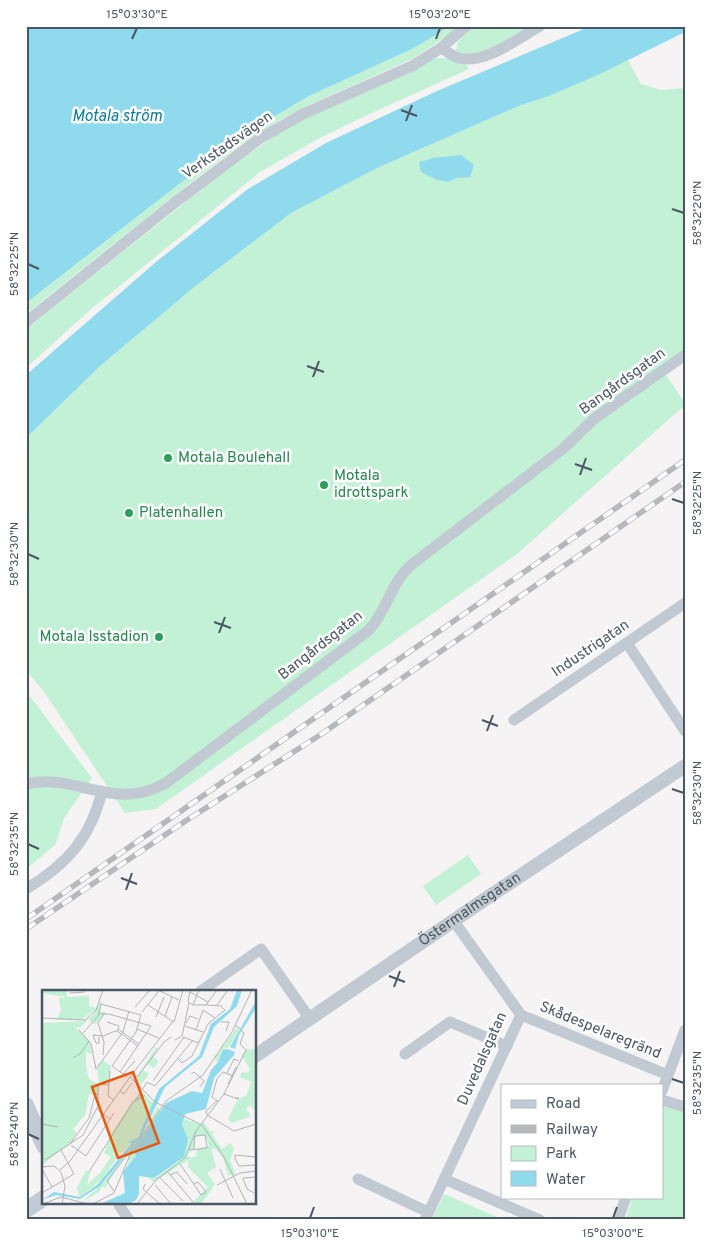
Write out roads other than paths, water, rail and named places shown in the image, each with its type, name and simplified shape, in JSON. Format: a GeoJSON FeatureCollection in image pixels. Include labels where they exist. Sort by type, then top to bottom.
{"type":"FeatureCollection","features":[{"type":"Feature","properties":{"kind":"main road"},"geometry":{"type":"LineString","coordinates":[[26,1105],[42,1141]]}},
{"type":"Feature","properties":{"kind":"main road"},"geometry":{"type":"LineString","coordinates":[[26,1210],[42,1199]]}},
{"type":"Feature","properties":{"kind":"street","name":"Verkstadsvägen"},"geometry":{"type":"LineString","coordinates":[[26,322],[173,204],[259,139],[303,114],[412,66],[441,48],[466,26]]}},
{"type":"Feature","properties":{"kind":"street"},"geometry":{"type":"LineString","coordinates":[[441,48],[461,58],[490,54],[540,26]]}},
{"type":"Feature","properties":{"kind":"street","name":"Bangårdsgatan"},"geometry":{"type":"LineString","coordinates":[[26,784],[45,782],[124,795],[147,792],[166,783],[359,638],[376,622],[383,612],[399,577],[411,565],[564,448],[595,418],[685,355]]}},
{"type":"Feature","properties":{"kind":"street","name":"Industrigatan"},"geometry":{"type":"LineString","coordinates":[[514,720],[685,603]]}},
{"type":"Feature","properties":{"kind":"street"},"geometry":{"type":"LineString","coordinates":[[626,643],[685,731]]}},
{"type":"Feature","properties":{"kind":"street","name":"Östermalmsgatan"},"geometry":{"type":"LineString","coordinates":[[256,1055],[453,920],[685,766]]}},
{"type":"Feature","properties":{"kind":"street"},"geometry":{"type":"LineString","coordinates":[[26,889],[57,868],[71,854],[92,824],[102,791]]}},
{"type":"Feature","properties":{"kind":"street","name":"Duvedalsgatan"},"geometry":{"type":"LineString","coordinates":[[427,1216],[521,1016],[453,920]]}},
{"type":"Feature","properties":{"kind":"street"},"geometry":{"type":"LineString","coordinates":[[202,990],[261,949],[310,1019]]}},
{"type":"Feature","properties":{"kind":"street","name":"Skådespelaregränd"},"geometry":{"type":"LineString","coordinates":[[521,1016],[668,1075]]}},
{"type":"Feature","properties":{"kind":"street"},"geometry":{"type":"LineString","coordinates":[[405,1054],[450,1022],[507,1046]]}},
{"type":"Feature","properties":{"kind":"street"},"geometry":{"type":"LineString","coordinates":[[664,1086],[685,1030]]}},
{"type":"Feature","properties":{"kind":"street"},"geometry":{"type":"LineString","coordinates":[[664,1101],[685,1107]]}},
{"type":"Feature","properties":{"kind":"street"},"geometry":{"type":"LineString","coordinates":[[358,1178],[427,1216]]}},
{"type":"Feature","properties":{"kind":"street"},"geometry":{"type":"LineString","coordinates":[[444,1179],[540,1220]]}},
{"type":"Feature","properties":{"kind":"street"},"geometry":{"type":"LineString","coordinates":[[618,1220],[626,1198]]}},
{"type":"Feature","properties":{"kind":"street"},"geometry":{"type":"LineString","coordinates":[[119,1205],[129,1220]]}},
{"type":"Feature","properties":{"kind":"water","name":"Motala ström"},"geometry":{"type":"Polygon","coordinates":[[[26,26],[447,26],[441,32],[412,49],[309,96],[246,133],[26,303],[26,26]]]}},
{"type":"Feature","properties":{"kind":"water"},"geometry":{"type":"Polygon","coordinates":[[[591,26],[685,26],[685,32],[602,73],[549,96],[521,105],[375,169],[291,213],[198,284],[100,366],[26,438],[26,375],[156,262],[248,189],[326,143],[437,91],[591,26]]]}},
{"type":"Feature","properties":{"kind":"water"},"geometry":{"type":"Polygon","coordinates":[[[461,155],[474,165],[470,177],[456,178],[449,182],[437,180],[421,172],[419,162],[433,158],[461,155]]]}},
{"type":"Feature","properties":{"kind":"railway"},"geometry":{"type":"LineString","coordinates":[[26,919],[685,460]]}},
{"type":"Feature","properties":{"kind":"railway"},"geometry":{"type":"LineString","coordinates":[[26,929],[187,820],[320,735],[685,482]]}},
{"type":"Feature","properties":{"kind":"place","name":"Motala Boulehall"},"geometry":{"type":"Point","coordinates":[168,458]}},
{"type":"Feature","properties":{"kind":"place","name":"Motala idrottspark"},"geometry":{"type":"Point","coordinates":[324,485]}},
{"type":"Feature","properties":{"kind":"place","name":"Platenhallen"},"geometry":{"type":"Point","coordinates":[129,513]}},
{"type":"Feature","properties":{"kind":"place","name":"Motala Isstadion"},"geometry":{"type":"Point","coordinates":[159,637]}}]}
